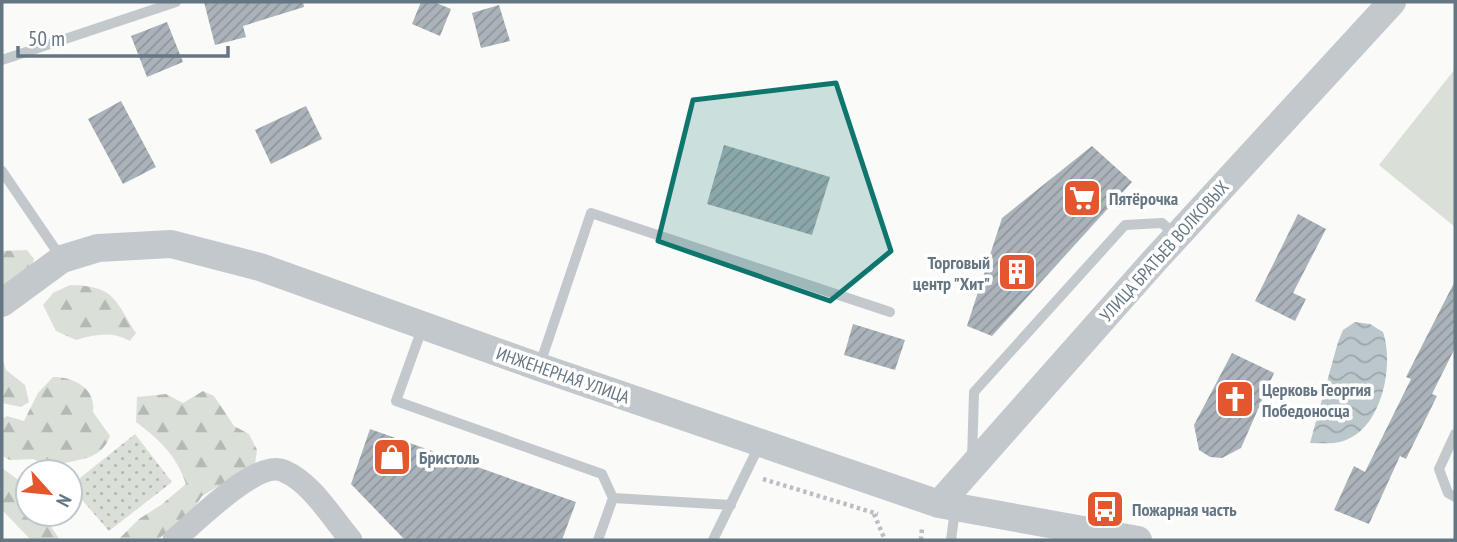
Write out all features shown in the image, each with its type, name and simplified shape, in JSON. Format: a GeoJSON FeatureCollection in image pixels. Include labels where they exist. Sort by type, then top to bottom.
{"type":"FeatureCollection","features":[{"type":"Feature","properties":{"kind":"street","name":"УЛИЦА БРАТЬЕВ ВОЛКОВЫХ"},"geometry":{"type":"LineString","coordinates":[[947,505],[972,467],[1392,2]]}},
{"type":"Feature","properties":{"kind":"street","name":"ИНЖЕНЕРНАЯ УЛИЦА"},"geometry":{"type":"LineString","coordinates":[[2,303],[62,259],[98,248],[171,244],[260,267],[760,444],[947,505],[1138,540]]}},
{"type":"Feature","properties":{"kind":"street"},"geometry":{"type":"LineString","coordinates":[[174,540],[240,485],[266,469],[275,468],[296,477],[351,540]]}},
{"type":"Feature","properties":{"kind":"lane"},"geometry":{"type":"LineString","coordinates":[[2,60],[176,2]]}},
{"type":"Feature","properties":{"kind":"lane"},"geometry":{"type":"LineString","coordinates":[[2,171],[62,259]]}},
{"type":"Feature","properties":{"kind":"lane"},"geometry":{"type":"LineString","coordinates":[[539,367],[591,213],[890,312]]}},
{"type":"Feature","properties":{"kind":"lane"},"geometry":{"type":"LineString","coordinates":[[972,467],[974,392],[1125,225],[1162,223],[1177,237]]}},
{"type":"Feature","properties":{"kind":"lane"},"geometry":{"type":"LineString","coordinates":[[423,326],[396,401],[602,474],[613,498],[598,540]]}},
{"type":"Feature","properties":{"kind":"lane"},"geometry":{"type":"LineString","coordinates":[[1455,433],[1439,469],[1448,493],[1455,497]]}},
{"type":"Feature","properties":{"kind":"lane"},"geometry":{"type":"LineString","coordinates":[[713,540],[760,444]]}},
{"type":"Feature","properties":{"kind":"lane"},"geometry":{"type":"LineString","coordinates":[[613,498],[731,505]]}},
{"type":"Feature","properties":{"kind":"lane"},"geometry":{"type":"LineString","coordinates":[[947,505],[951,540]]}},
{"type":"Feature","properties":{"kind":"path"},"geometry":{"type":"LineString","coordinates":[[874,514],[885,540]]}},
{"type":"Feature","properties":{"kind":"highlighted area"},"geometry":{"type":"Polygon","coordinates":[[[836,83],[891,251],[830,301],[658,241],[693,100],[836,83]]]}},
{"type":"Feature","properties":{"kind":"green space"},"geometry":{"type":"Polygon","coordinates":[[[1455,69],[1455,227],[1379,165],[1455,69]]]}},
{"type":"Feature","properties":{"kind":"green space"},"geometry":{"type":"Polygon","coordinates":[[[27,250],[34,259],[30,272],[2,288],[2,251],[27,250]]]}},
{"type":"Feature","properties":{"kind":"green space"},"geometry":{"type":"Polygon","coordinates":[[[70,285],[96,288],[112,297],[136,333],[130,341],[104,334],[76,340],[56,331],[43,305],[53,293],[70,285]]]}},
{"type":"Feature","properties":{"kind":"green space"},"geometry":{"type":"Polygon","coordinates":[[[2,358],[6,370],[25,385],[29,402],[21,407],[2,403],[2,358]]]}},
{"type":"Feature","properties":{"kind":"green space"},"geometry":{"type":"Polygon","coordinates":[[[53,377],[69,379],[82,385],[91,396],[93,412],[110,436],[106,445],[84,459],[10,460],[2,456],[2,419],[7,416],[24,421],[38,393],[53,377]]]}},
{"type":"Feature","properties":{"kind":"green space"},"geometry":{"type":"Polygon","coordinates":[[[203,391],[214,396],[234,426],[249,434],[257,450],[255,464],[202,496],[190,514],[157,540],[118,540],[139,519],[186,484],[178,465],[166,449],[136,422],[137,397],[166,394],[183,403],[203,391]]]}},
{"type":"Feature","properties":{"kind":"green space"},"geometry":{"type":"Polygon","coordinates":[[[135,434],[172,482],[109,531],[84,502],[84,475],[135,434]]]}},
{"type":"Feature","properties":{"kind":"green space"},"geometry":{"type":"Polygon","coordinates":[[[2,468],[14,477],[14,522],[2,510],[2,468]]]}},
{"type":"Feature","properties":{"kind":"green space"},"geometry":{"type":"Polygon","coordinates":[[[19,528],[52,528],[60,540],[31,540],[19,528]]]}},
{"type":"Feature","properties":{"kind":"water"},"geometry":{"type":"Polygon","coordinates":[[[1355,322],[1370,324],[1383,332],[1387,360],[1383,392],[1370,420],[1360,431],[1343,441],[1310,443],[1338,342],[1343,330],[1355,322]]]}},
{"type":"Feature","properties":{"kind":"building"},"geometry":{"type":"Polygon","coordinates":[[[204,2],[303,2],[304,7],[243,26],[246,37],[215,45],[204,2]]]}},
{"type":"Feature","properties":{"kind":"building"},"geometry":{"type":"Polygon","coordinates":[[[421,2],[434,2],[451,9],[440,36],[412,24],[421,2]]]}},
{"type":"Feature","properties":{"kind":"building"},"geometry":{"type":"Polygon","coordinates":[[[499,5],[510,41],[481,48],[472,13],[499,5]]]}},
{"type":"Feature","properties":{"kind":"building"},"geometry":{"type":"Polygon","coordinates":[[[167,22],[183,62],[147,77],[131,36],[167,22]]]}},
{"type":"Feature","properties":{"kind":"building"},"geometry":{"type":"Polygon","coordinates":[[[121,101],[156,167],[123,184],[88,119],[121,101]]]}},
{"type":"Feature","properties":{"kind":"building"},"geometry":{"type":"Polygon","coordinates":[[[306,106],[322,139],[271,164],[255,130],[306,106]]]}},
{"type":"Feature","properties":{"kind":"building"},"geometry":{"type":"Polygon","coordinates":[[[724,145],[830,177],[812,235],[707,204],[724,145]]]}},
{"type":"Feature","properties":{"kind":"building","name":"Торговый центр \"Хит\""},"geometry":{"type":"Polygon","coordinates":[[[1092,146],[1132,182],[992,336],[967,326],[1002,218],[1092,146]]]}},
{"type":"Feature","properties":{"kind":"building"},"geometry":{"type":"Polygon","coordinates":[[[1298,214],[1326,229],[1293,293],[1306,299],[1295,321],[1255,301],[1298,214]]]}},
{"type":"Feature","properties":{"kind":"building"},"geometry":{"type":"Polygon","coordinates":[[[1455,281],[1455,348],[1432,394],[1437,396],[1406,459],[1400,456],[1369,524],[1334,510],[1354,466],[1365,472],[1411,379],[1406,377],[1455,281]]]}},
{"type":"Feature","properties":{"kind":"building"},"geometry":{"type":"Polygon","coordinates":[[[853,324],[905,340],[895,370],[844,355],[853,324]]]}},
{"type":"Feature","properties":{"kind":"building","name":"Церковь Георгия Победоносца"},"geometry":{"type":"Polygon","coordinates":[[[1232,353],[1274,373],[1241,448],[1222,458],[1210,457],[1199,450],[1194,425],[1232,353]]]}},
{"type":"Feature","properties":{"kind":"building"},"geometry":{"type":"Polygon","coordinates":[[[370,429],[576,502],[562,540],[405,540],[351,484],[370,429]]]}},
{"type":"Feature","properties":{"kind":"place","name":"Пятёрочка"},"geometry":{"type":"Point","coordinates":[1082,198]}},
{"type":"Feature","properties":{"kind":"place","name":"Торговый центр \"Хит\""},"geometry":{"type":"Point","coordinates":[1017,272]}},
{"type":"Feature","properties":{"kind":"place","name":"Церковь Георгия Победоносца"},"geometry":{"type":"Point","coordinates":[1235,399]}},
{"type":"Feature","properties":{"kind":"place","name":"Бристоль"},"geometry":{"type":"Point","coordinates":[392,457]}},
{"type":"Feature","properties":{"kind":"place","name":"Пожарная часть"},"geometry":{"type":"Point","coordinates":[1105,509]}}]}
